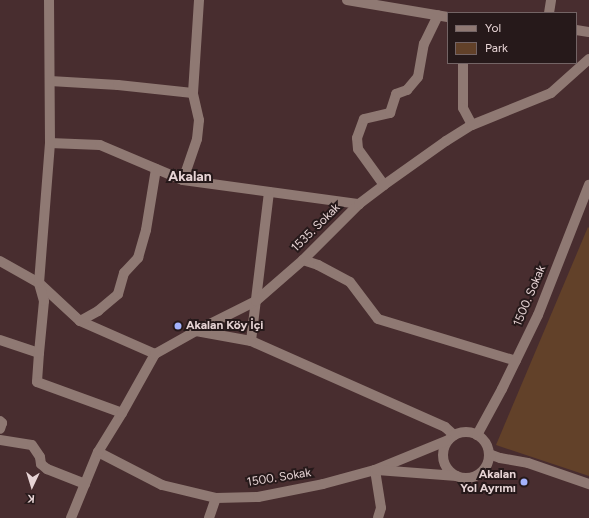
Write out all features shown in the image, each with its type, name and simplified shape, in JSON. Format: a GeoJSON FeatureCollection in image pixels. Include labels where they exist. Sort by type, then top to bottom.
{"type":"FeatureCollection","features":[{"type":"Feature","properties":{"kind":"street"},"geometry":{"type":"LineString","coordinates":[[49,0],[50,143],[39,283],[44,301],[37,382],[122,412]]}},
{"type":"Feature","properties":{"kind":"street"},"geometry":{"type":"LineString","coordinates":[[182,180],[196,139],[199,120],[193,93],[199,0]]}},
{"type":"Feature","properties":{"kind":"street"},"geometry":{"type":"LineString","coordinates":[[347,0],[386,3],[443,16],[424,44],[418,77],[407,90],[396,94],[390,113],[364,119],[357,138],[358,149],[384,185]]}},
{"type":"Feature","properties":{"kind":"street"},"geometry":{"type":"LineString","coordinates":[[549,12],[551,0]]}},
{"type":"Feature","properties":{"kind":"street"},"geometry":{"type":"LineString","coordinates":[[577,30],[589,32]]}},
{"type":"Feature","properties":{"kind":"street","name":"1535. Sokak"},"geometry":{"type":"LineString","coordinates":[[155,354],[196,331],[256,301],[303,260],[359,204],[384,185],[446,141],[472,125],[551,93],[589,59]]}},
{"type":"Feature","properties":{"kind":"street"},"geometry":{"type":"LineString","coordinates":[[463,64],[464,108],[472,125]]}},
{"type":"Feature","properties":{"kind":"street"},"geometry":{"type":"LineString","coordinates":[[50,81],[118,84],[193,93]]}},
{"type":"Feature","properties":{"kind":"street"},"geometry":{"type":"LineString","coordinates":[[50,143],[100,145],[182,180],[359,204]]}},
{"type":"Feature","properties":{"kind":"street"},"geometry":{"type":"LineString","coordinates":[[80,321],[98,312],[118,294],[124,273],[138,258],[146,230],[156,169]]}},
{"type":"Feature","properties":{"kind":"street","name":"1500. Sokak"},"geometry":{"type":"LineString","coordinates":[[476,435],[516,361],[538,315],[589,185]]}},
{"type":"Feature","properties":{"kind":"street"},"geometry":{"type":"LineString","coordinates":[[251,341],[269,192]]}},
{"type":"Feature","properties":{"kind":"street"},"geometry":{"type":"LineString","coordinates":[[303,260],[318,265],[350,282],[378,319],[516,361]]}},
{"type":"Feature","properties":{"kind":"street"},"geometry":{"type":"LineString","coordinates":[[0,261],[39,283],[80,321],[155,354],[98,452],[70,518]]}},
{"type":"Feature","properties":{"kind":"street"},"geometry":{"type":"LineString","coordinates":[[196,331],[251,341],[444,427],[451,438]]}},
{"type":"Feature","properties":{"kind":"street"},"geometry":{"type":"LineString","coordinates":[[0,340],[39,353]]}},
{"type":"Feature","properties":{"kind":"street"},"geometry":{"type":"LineString","coordinates":[[0,421],[2,423],[0,429]]}},
{"type":"Feature","properties":{"kind":"street"},"geometry":{"type":"LineString","coordinates":[[469,432],[476,435],[487,446],[489,454],[488,461],[479,473],[473,476],[375,470],[469,432]]}},
{"type":"Feature","properties":{"kind":"street"},"geometry":{"type":"LineString","coordinates":[[451,438],[444,447],[444,462],[452,473],[459,476]]}},
{"type":"Feature","properties":{"kind":"street"},"geometry":{"type":"LineString","coordinates":[[0,440],[32,445],[40,457],[41,464],[47,469],[85,484]]}},
{"type":"Feature","properties":{"kind":"street","name":"1500. Sokak"},"geometry":{"type":"LineString","coordinates":[[98,452],[162,485],[216,498],[258,497],[323,484],[375,470]]}},
{"type":"Feature","properties":{"kind":"street"},"geometry":{"type":"LineString","coordinates":[[489,454],[500,458],[528,463],[589,484]]}},
{"type":"Feature","properties":{"kind":"street"},"geometry":{"type":"LineString","coordinates":[[375,470],[381,508],[378,518]]}},
{"type":"Feature","properties":{"kind":"street"},"geometry":{"type":"LineString","coordinates":[[209,518],[216,498]]}},
{"type":"Feature","properties":{"kind":"green space"},"geometry":{"type":"Polygon","coordinates":[[[588,227],[589,228],[589,476],[496,445],[588,227]]]}},
{"type":"Feature","properties":{"kind":"place","name":"Akalan Köy İçi"},"geometry":{"type":"Point","coordinates":[178,326]}},
{"type":"Feature","properties":{"kind":"place","name":"Akalan Yol Ayrımı"},"geometry":{"type":"Point","coordinates":[524,482]}},
{"type":"Feature","properties":{"kind":"district","name":"Akalan"},"geometry":{"type":"Point","coordinates":[190,177]}}]}
